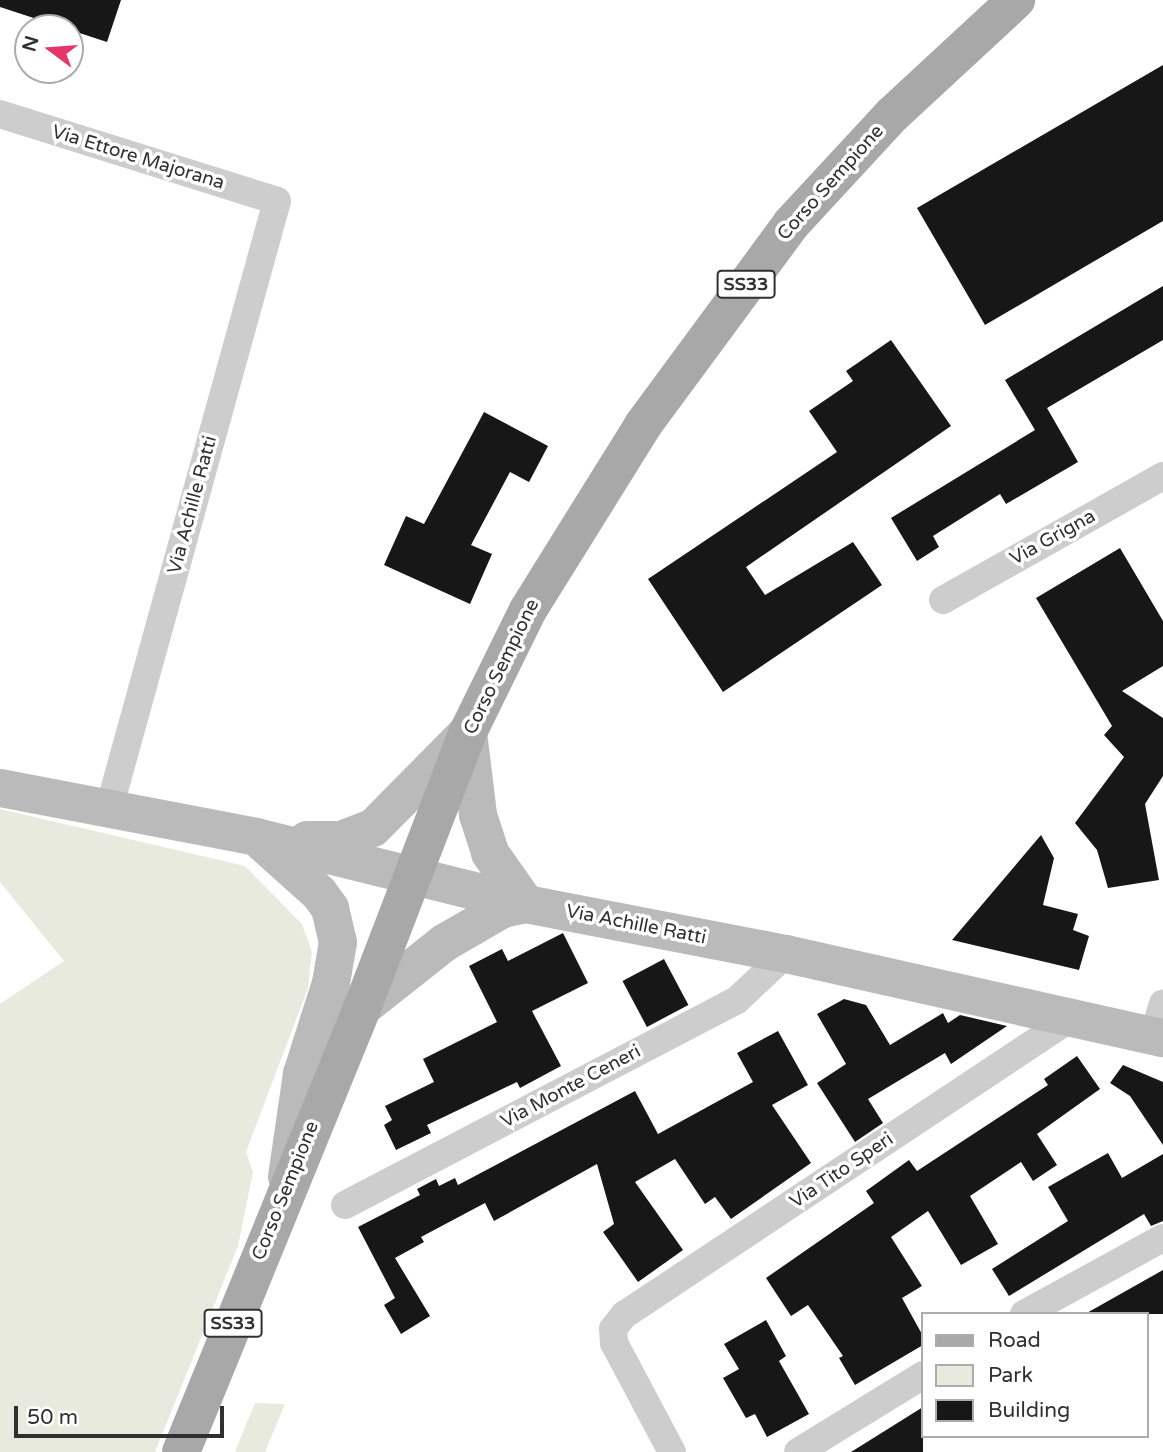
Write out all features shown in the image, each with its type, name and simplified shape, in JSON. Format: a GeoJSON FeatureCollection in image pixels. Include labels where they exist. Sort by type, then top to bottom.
{"type":"FeatureCollection","features":[{"type":"Feature","properties":{"kind":"main road","name":"Corso Sempione"},"geometry":{"type":"LineString","coordinates":[[181,1452],[362,1008],[468,732],[528,610],[566,546],[706,335],[791,224],[893,114],[1016,0]]}},
{"type":"Feature","properties":{"kind":"street","name":"Via Ettore Majorana"},"geometry":{"type":"LineString","coordinates":[[0,114],[277,201]]}},
{"type":"Feature","properties":{"kind":"street","name":"Via Achille Ratti"},"geometry":{"type":"LineString","coordinates":[[109,809],[277,201]]}},
{"type":"Feature","properties":{"kind":"street","name":"Via Grigna"},"geometry":{"type":"LineString","coordinates":[[943,600],[1163,476]]}},
{"type":"Feature","properties":{"kind":"street"},"geometry":{"type":"LineString","coordinates":[[256,837],[341,840],[373,828],[468,732]]}},
{"type":"Feature","properties":{"kind":"street"},"geometry":{"type":"LineString","coordinates":[[362,1008],[444,943],[503,909],[526,904],[490,853],[478,815],[468,732]]}},
{"type":"Feature","properties":{"kind":"street","name":"Via Achille Ratti"},"geometry":{"type":"LineString","coordinates":[[0,788],[256,837],[526,904],[786,954],[1074,1016],[1160,1026]]}},
{"type":"Feature","properties":{"kind":"street"},"geometry":{"type":"LineString","coordinates":[[256,837],[319,893],[330,908],[338,943],[331,984],[302,1074],[285,1194]]}},
{"type":"Feature","properties":{"kind":"street","name":"Via Monte Ceneri"},"geometry":{"type":"LineString","coordinates":[[345,1205],[737,1000],[786,954]]}},
{"type":"Feature","properties":{"kind":"street","name":"Via Tito Speri"},"geometry":{"type":"LineString","coordinates":[[672,1452],[614,1343],[613,1329],[624,1315],[1074,1016]]}},
{"type":"Feature","properties":{"kind":"street"},"geometry":{"type":"LineString","coordinates":[[1028,1312],[1163,1238]]}},
{"type":"Feature","properties":{"kind":"street"},"geometry":{"type":"LineString","coordinates":[[797,1452],[922,1376]]}},
{"type":"Feature","properties":{"kind":"green space"},"geometry":{"type":"Polygon","coordinates":[[[0,809],[245,866],[302,924],[312,952],[308,988],[246,1152],[253,1172],[238,1246],[155,1452],[0,1452],[0,1004],[64,961],[0,882],[0,809]]]}},
{"type":"Feature","properties":{"kind":"green space"},"geometry":{"type":"Polygon","coordinates":[[[255,1403],[285,1404],[265,1452],[235,1452],[255,1403]]]}},
{"type":"Feature","properties":{"kind":"building"},"geometry":{"type":"Polygon","coordinates":[[[0,0],[121,0],[107,42],[84,34],[84,14],[21,14],[0,7],[0,0]]]}},
{"type":"Feature","properties":{"kind":"building"},"geometry":{"type":"Polygon","coordinates":[[[1163,65],[1163,221],[985,325],[917,208],[1163,65]]]}},
{"type":"Feature","properties":{"kind":"building"},"geometry":{"type":"Polygon","coordinates":[[[1163,286],[1163,340],[1047,408],[1078,462],[1006,504],[1000,494],[933,536],[939,547],[917,561],[891,518],[1035,430],[1005,380],[1163,286]]]}},
{"type":"Feature","properties":{"kind":"building"},"geometry":{"type":"Polygon","coordinates":[[[891,340],[951,426],[746,567],[765,595],[853,542],[882,585],[723,692],[648,579],[837,452],[809,411],[853,381],[846,371],[891,340]]]}},
{"type":"Feature","properties":{"kind":"building"},"geometry":{"type":"Polygon","coordinates":[[[484,412],[548,446],[529,482],[510,472],[471,545],[492,554],[470,604],[384,565],[406,516],[424,524],[484,412]]]}},
{"type":"Feature","properties":{"kind":"building"},"geometry":{"type":"Polygon","coordinates":[[[1120,548],[1163,621],[1163,666],[1122,691],[1163,718],[1163,776],[1145,804],[1159,880],[1108,888],[1097,850],[1075,823],[1124,757],[1104,735],[1112,726],[1036,598],[1120,548]]]}},
{"type":"Feature","properties":{"kind":"building"},"geometry":{"type":"Polygon","coordinates":[[[1041,835],[1054,858],[1043,905],[1078,914],[1073,930],[1089,936],[1079,970],[952,940],[1041,835]]]}},
{"type":"Feature","properties":{"kind":"building"},"geometry":{"type":"Polygon","coordinates":[[[563,933],[588,983],[532,1011],[561,1066],[520,1088],[517,1082],[427,1125],[431,1133],[396,1150],[384,1125],[392,1120],[385,1106],[434,1082],[423,1059],[497,1022],[469,966],[502,949],[508,961],[563,933]]]}},
{"type":"Feature","properties":{"kind":"building"},"geometry":{"type":"Polygon","coordinates":[[[664,959],[688,1005],[647,1027],[623,981],[664,959]]]}},
{"type":"Feature","properties":{"kind":"building"},"geometry":{"type":"Polygon","coordinates":[[[844,999],[866,1005],[890,1045],[943,1013],[948,1023],[960,1015],[1007,1026],[951,1064],[945,1053],[868,1099],[883,1123],[855,1142],[817,1083],[846,1064],[817,1014],[844,999]]]}},
{"type":"Feature","properties":{"kind":"building"},"geometry":{"type":"Polygon","coordinates":[[[778,1031],[808,1085],[772,1105],[811,1163],[731,1219],[715,1197],[705,1204],[675,1159],[635,1182],[683,1250],[638,1282],[603,1232],[614,1224],[597,1164],[494,1221],[485,1203],[421,1237],[424,1242],[395,1258],[430,1316],[401,1334],[384,1305],[395,1298],[358,1227],[420,1195],[417,1189],[436,1179],[439,1186],[455,1178],[458,1185],[635,1091],[658,1134],[753,1082],[737,1053],[778,1031]]]}},
{"type":"Feature","properties":{"kind":"building"},"geometry":{"type":"Polygon","coordinates":[[[1077,1056],[1100,1089],[1037,1134],[1057,1165],[1033,1181],[1021,1162],[970,1196],[998,1244],[961,1265],[928,1211],[891,1237],[922,1286],[902,1298],[922,1334],[922,1346],[855,1385],[839,1358],[843,1356],[808,1305],[791,1316],[766,1278],[874,1203],[866,1191],[909,1160],[917,1171],[1048,1085],[1044,1079],[1077,1056]]]}},
{"type":"Feature","properties":{"kind":"building"},"geometry":{"type":"Polygon","coordinates":[[[1123,1065],[1163,1082],[1163,1145],[1130,1096],[1110,1083],[1123,1065]]]}},
{"type":"Feature","properties":{"kind":"building"},"geometry":{"type":"Polygon","coordinates":[[[1108,1153],[1122,1178],[1163,1154],[1163,1221],[1151,1226],[1144,1214],[1009,1296],[992,1269],[1068,1221],[1048,1187],[1108,1153]]]}},
{"type":"Feature","properties":{"kind":"building"},"geometry":{"type":"Polygon","coordinates":[[[1163,1270],[1163,1314],[1089,1312],[1163,1270]]]}},
{"type":"Feature","properties":{"kind":"building"},"geometry":{"type":"Polygon","coordinates":[[[766,1320],[786,1356],[779,1361],[809,1414],[767,1437],[755,1414],[746,1418],[723,1378],[739,1369],[724,1344],[766,1320]]]}},
{"type":"Feature","properties":{"kind":"building"},"geometry":{"type":"Polygon","coordinates":[[[922,1408],[923,1452],[851,1452],[922,1408]]]}}]}
